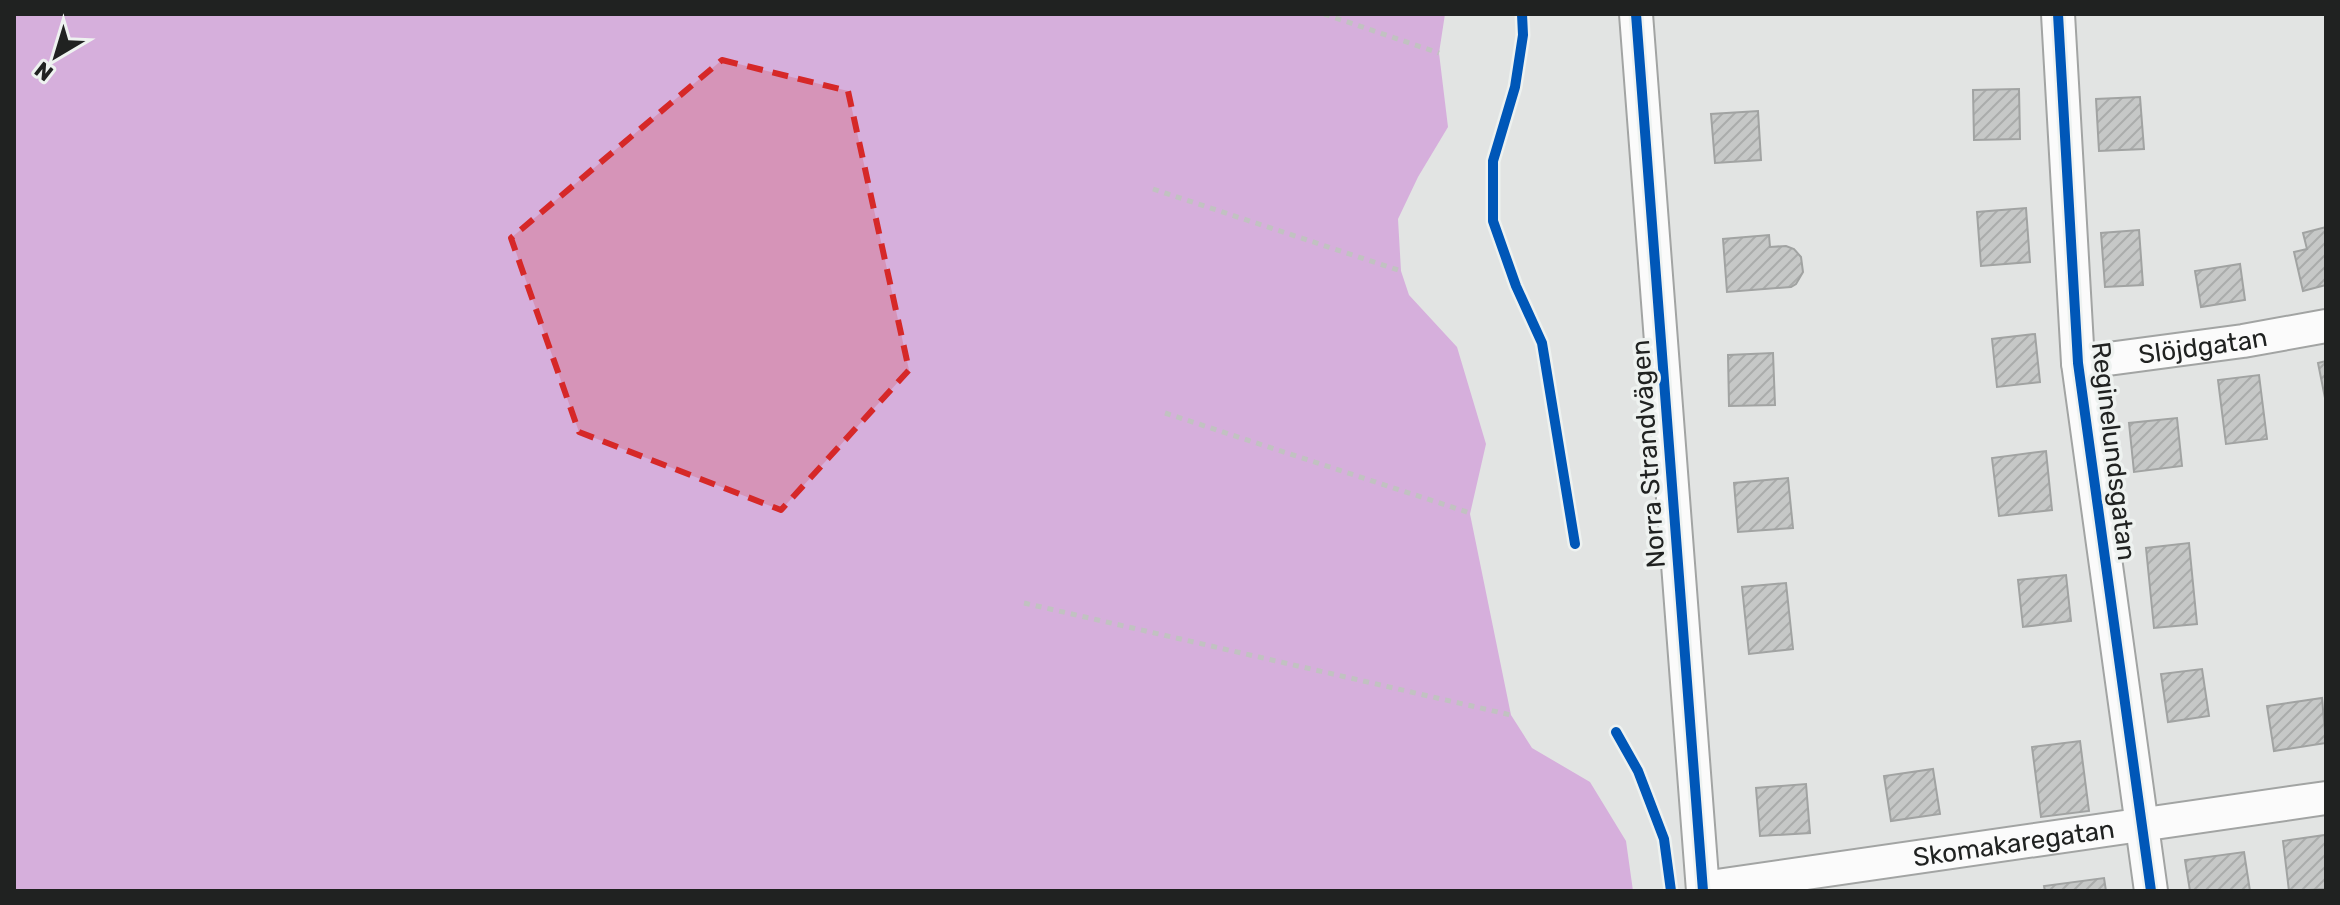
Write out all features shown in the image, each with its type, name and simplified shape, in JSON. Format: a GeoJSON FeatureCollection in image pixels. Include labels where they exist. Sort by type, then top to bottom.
{"type":"FeatureCollection","features":[{"type":"Feature","properties":{"kind":"street","name":"Norra Strandvägen"},"geometry":{"type":"LineString","coordinates":[[1636,14],[1703,890]]}},
{"type":"Feature","properties":{"kind":"street","name":"Reginelundsgatan"},"geometry":{"type":"LineString","coordinates":[[2058,14],[2078,363],[2151,891]]}},
{"type":"Feature","properties":{"kind":"street","name":"Slöjdgatan"},"geometry":{"type":"LineString","coordinates":[[2078,363],[2243,341],[2326,326]]}},
{"type":"Feature","properties":{"kind":"street","name":"Skomakaregatan"},"geometry":{"type":"LineString","coordinates":[[1703,890],[2326,798]]}},
{"type":"Feature","properties":{"kind":"path"},"geometry":{"type":"LineString","coordinates":[[1324,14],[1439,53]]}},
{"type":"Feature","properties":{"kind":"path"},"geometry":{"type":"LineString","coordinates":[[1153,189],[1401,271]]}},
{"type":"Feature","properties":{"kind":"path"},"geometry":{"type":"LineString","coordinates":[[1165,413],[1470,513]]}},
{"type":"Feature","properties":{"kind":"path"},"geometry":{"type":"LineString","coordinates":[[1024,603],[1511,715]]}},
{"type":"Feature","properties":{"kind":"highlighted area"},"geometry":{"type":"Polygon","coordinates":[[[722,60],[848,91],[909,370],[781,510],[579,432],[511,238],[722,60]]]}},
{"type":"Feature","properties":{"kind":"shaded area"},"geometry":{"type":"Polygon","coordinates":[[[14,14],[1445,14],[1439,53],[1448,127],[1418,177],[1398,219],[1401,271],[1409,295],[1457,347],[1486,444],[1470,514],[1511,715],[1532,748],[1590,782],[1626,841],[1633,891],[14,891],[14,14]]]}},
{"type":"Feature","properties":{"kind":"building"},"geometry":{"type":"Polygon","coordinates":[[[2019,89],[2020,139],[1974,140],[1973,90],[2019,89]]]}},
{"type":"Feature","properties":{"kind":"building"},"geometry":{"type":"Polygon","coordinates":[[[2140,97],[2144,149],[2099,151],[2096,99],[2140,97]]]}},
{"type":"Feature","properties":{"kind":"building"},"geometry":{"type":"Polygon","coordinates":[[[1758,111],[1761,160],[1715,163],[1711,114],[1758,111]]]}},
{"type":"Feature","properties":{"kind":"building"},"geometry":{"type":"Polygon","coordinates":[[[2026,208],[2030,262],[1981,266],[1977,212],[2026,208]]]}},
{"type":"Feature","properties":{"kind":"building"},"geometry":{"type":"Polygon","coordinates":[[[2326,227],[2326,285],[2303,291],[2294,252],[2307,249],[2303,233],[2326,227]]]}},
{"type":"Feature","properties":{"kind":"building"},"geometry":{"type":"Polygon","coordinates":[[[2139,230],[2143,285],[2105,287],[2101,233],[2139,230]]]}},
{"type":"Feature","properties":{"kind":"building"},"geometry":{"type":"Polygon","coordinates":[[[1769,235],[1770,247],[1786,246],[1801,257],[1803,272],[1796,284],[1791,287],[1727,292],[1723,239],[1769,235]]]}},
{"type":"Feature","properties":{"kind":"building"},"geometry":{"type":"Polygon","coordinates":[[[2240,264],[2245,300],[2201,307],[2195,271],[2240,264]]]}},
{"type":"Feature","properties":{"kind":"building"},"geometry":{"type":"Polygon","coordinates":[[[2035,334],[2040,382],[1997,387],[1992,339],[2035,334]]]}},
{"type":"Feature","properties":{"kind":"building"},"geometry":{"type":"Polygon","coordinates":[[[1773,353],[1775,405],[1729,406],[1728,355],[1773,353]]]}},
{"type":"Feature","properties":{"kind":"building"},"geometry":{"type":"Polygon","coordinates":[[[2326,361],[2326,398],[2325,398],[2318,363],[2326,361]]]}},
{"type":"Feature","properties":{"kind":"building"},"geometry":{"type":"Polygon","coordinates":[[[2259,375],[2267,439],[2226,444],[2218,380],[2259,375]]]}},
{"type":"Feature","properties":{"kind":"building"},"geometry":{"type":"Polygon","coordinates":[[[2177,418],[2182,466],[2134,472],[2129,423],[2177,418]]]}},
{"type":"Feature","properties":{"kind":"building"},"geometry":{"type":"Polygon","coordinates":[[[2046,451],[2052,510],[1999,516],[1992,458],[2046,451]]]}},
{"type":"Feature","properties":{"kind":"building"},"geometry":{"type":"Polygon","coordinates":[[[1788,478],[1793,528],[1738,532],[1734,483],[1788,478]]]}},
{"type":"Feature","properties":{"kind":"building"},"geometry":{"type":"Polygon","coordinates":[[[2189,543],[2197,624],[2154,628],[2146,548],[2189,543]]]}},
{"type":"Feature","properties":{"kind":"building"},"geometry":{"type":"Polygon","coordinates":[[[2066,575],[2071,621],[2023,627],[2018,580],[2066,575]]]}},
{"type":"Feature","properties":{"kind":"building"},"geometry":{"type":"Polygon","coordinates":[[[1786,583],[1793,649],[1749,654],[1742,587],[1786,583]]]}},
{"type":"Feature","properties":{"kind":"building"},"geometry":{"type":"Polygon","coordinates":[[[2202,669],[2209,716],[2168,722],[2161,674],[2202,669]]]}},
{"type":"Feature","properties":{"kind":"building"},"geometry":{"type":"Polygon","coordinates":[[[2322,698],[2326,743],[2274,751],[2267,706],[2322,698]]]}},
{"type":"Feature","properties":{"kind":"building"},"geometry":{"type":"Polygon","coordinates":[[[2080,741],[2089,811],[2041,817],[2032,747],[2080,741]]]}},
{"type":"Feature","properties":{"kind":"building"},"geometry":{"type":"Polygon","coordinates":[[[1933,769],[1940,814],[1891,821],[1884,776],[1933,769]]]}},
{"type":"Feature","properties":{"kind":"building"},"geometry":{"type":"Polygon","coordinates":[[[1806,784],[1810,833],[1760,836],[1756,788],[1806,784]]]}},
{"type":"Feature","properties":{"kind":"building"},"geometry":{"type":"Polygon","coordinates":[[[2325,835],[2326,889],[2289,891],[2283,841],[2325,835]]]}},
{"type":"Feature","properties":{"kind":"building"},"geometry":{"type":"Polygon","coordinates":[[[2244,852],[2250,891],[2190,891],[2185,860],[2244,852]]]}},
{"type":"Feature","properties":{"kind":"building"},"geometry":{"type":"Polygon","coordinates":[[[2104,878],[2106,891],[2045,891],[2044,886],[2104,878]]]}},
{"type":"Feature","properties":{"kind":"cycle path"},"geometry":{"type":"LineString","coordinates":[[1522,14],[1523,35],[1515,87],[1493,161],[1493,221],[1516,286],[1542,343],[1575,544]]}},
{"type":"Feature","properties":{"kind":"cycle path"},"geometry":{"type":"LineString","coordinates":[[1636,14],[1703,891]]}},
{"type":"Feature","properties":{"kind":"cycle path"},"geometry":{"type":"LineString","coordinates":[[2058,14],[2078,363],[2151,891]]}},
{"type":"Feature","properties":{"kind":"cycle path"},"geometry":{"type":"LineString","coordinates":[[1616,732],[1638,771],[1664,839],[1671,891]]}}]}
